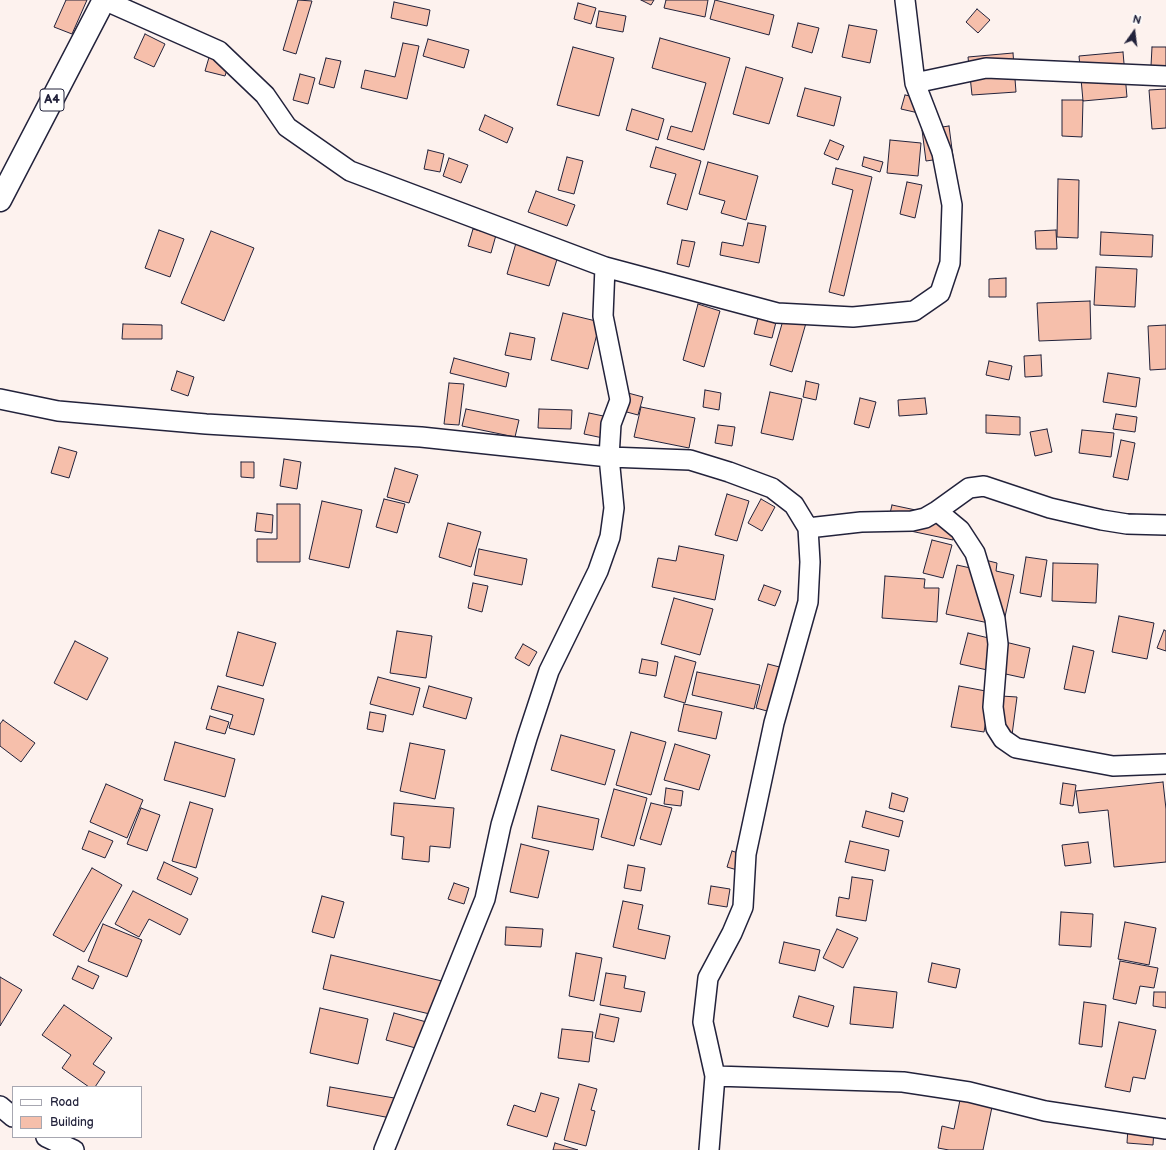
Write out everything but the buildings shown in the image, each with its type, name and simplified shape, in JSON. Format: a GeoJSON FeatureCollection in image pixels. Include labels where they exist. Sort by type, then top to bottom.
{"type":"FeatureCollection","features":[{"type":"Feature","properties":{"kind":"highway","name":"A4"},"geometry":{"type":"LineString","coordinates":[[0,200],[104,0]]}},
{"type":"Feature","properties":{"kind":"street"},"geometry":{"type":"LineString","coordinates":[[104,0],[219,51],[265,95],[287,127],[350,171],[605,267],[777,313],[852,317],[914,311],[940,293],[950,263],[952,205],[942,153],[915,83],[904,0]]}},
{"type":"Feature","properties":{"kind":"street"},"geometry":{"type":"LineString","coordinates":[[915,83],[986,68],[1166,76]]}},
{"type":"Feature","properties":{"kind":"street"},"geometry":{"type":"LineString","coordinates":[[384,1150],[485,899],[501,825],[527,738],[550,671],[598,572],[610,537],[614,508],[609,457],[611,424],[620,400],[603,316],[605,267]]}},
{"type":"Feature","properties":{"kind":"street"},"geometry":{"type":"LineString","coordinates":[[0,399],[58,411],[206,424],[421,437],[609,457],[690,460],[729,472],[772,488],[794,505],[808,528],[810,562],[808,602],[774,723],[746,854],[742,907],[732,933],[708,978],[702,1022],[715,1076],[709,1150]]}},
{"type":"Feature","properties":{"kind":"street"},"geometry":{"type":"LineString","coordinates":[[808,528],[861,522],[912,521],[925,518],[969,488],[984,486],[1050,508],[1102,520],[1127,524],[1166,525]]}},
{"type":"Feature","properties":{"kind":"street"},"geometry":{"type":"LineString","coordinates":[[937,511],[960,530],[976,553],[990,604],[998,644],[993,707],[996,728],[1003,739],[1016,748],[1113,766],[1166,764]]}},
{"type":"Feature","properties":{"kind":"street"},"geometry":{"type":"LineString","coordinates":[[715,1076],[903,1082],[969,1092],[1045,1111],[1166,1129]]}},
{"type":"Feature","properties":{"kind":"street"},"geometry":{"type":"LineString","coordinates":[[0,1106],[12,1116]]}},
{"type":"Feature","properties":{"kind":"street"},"geometry":{"type":"LineString","coordinates":[[48,1138],[74,1150]]}}]}
